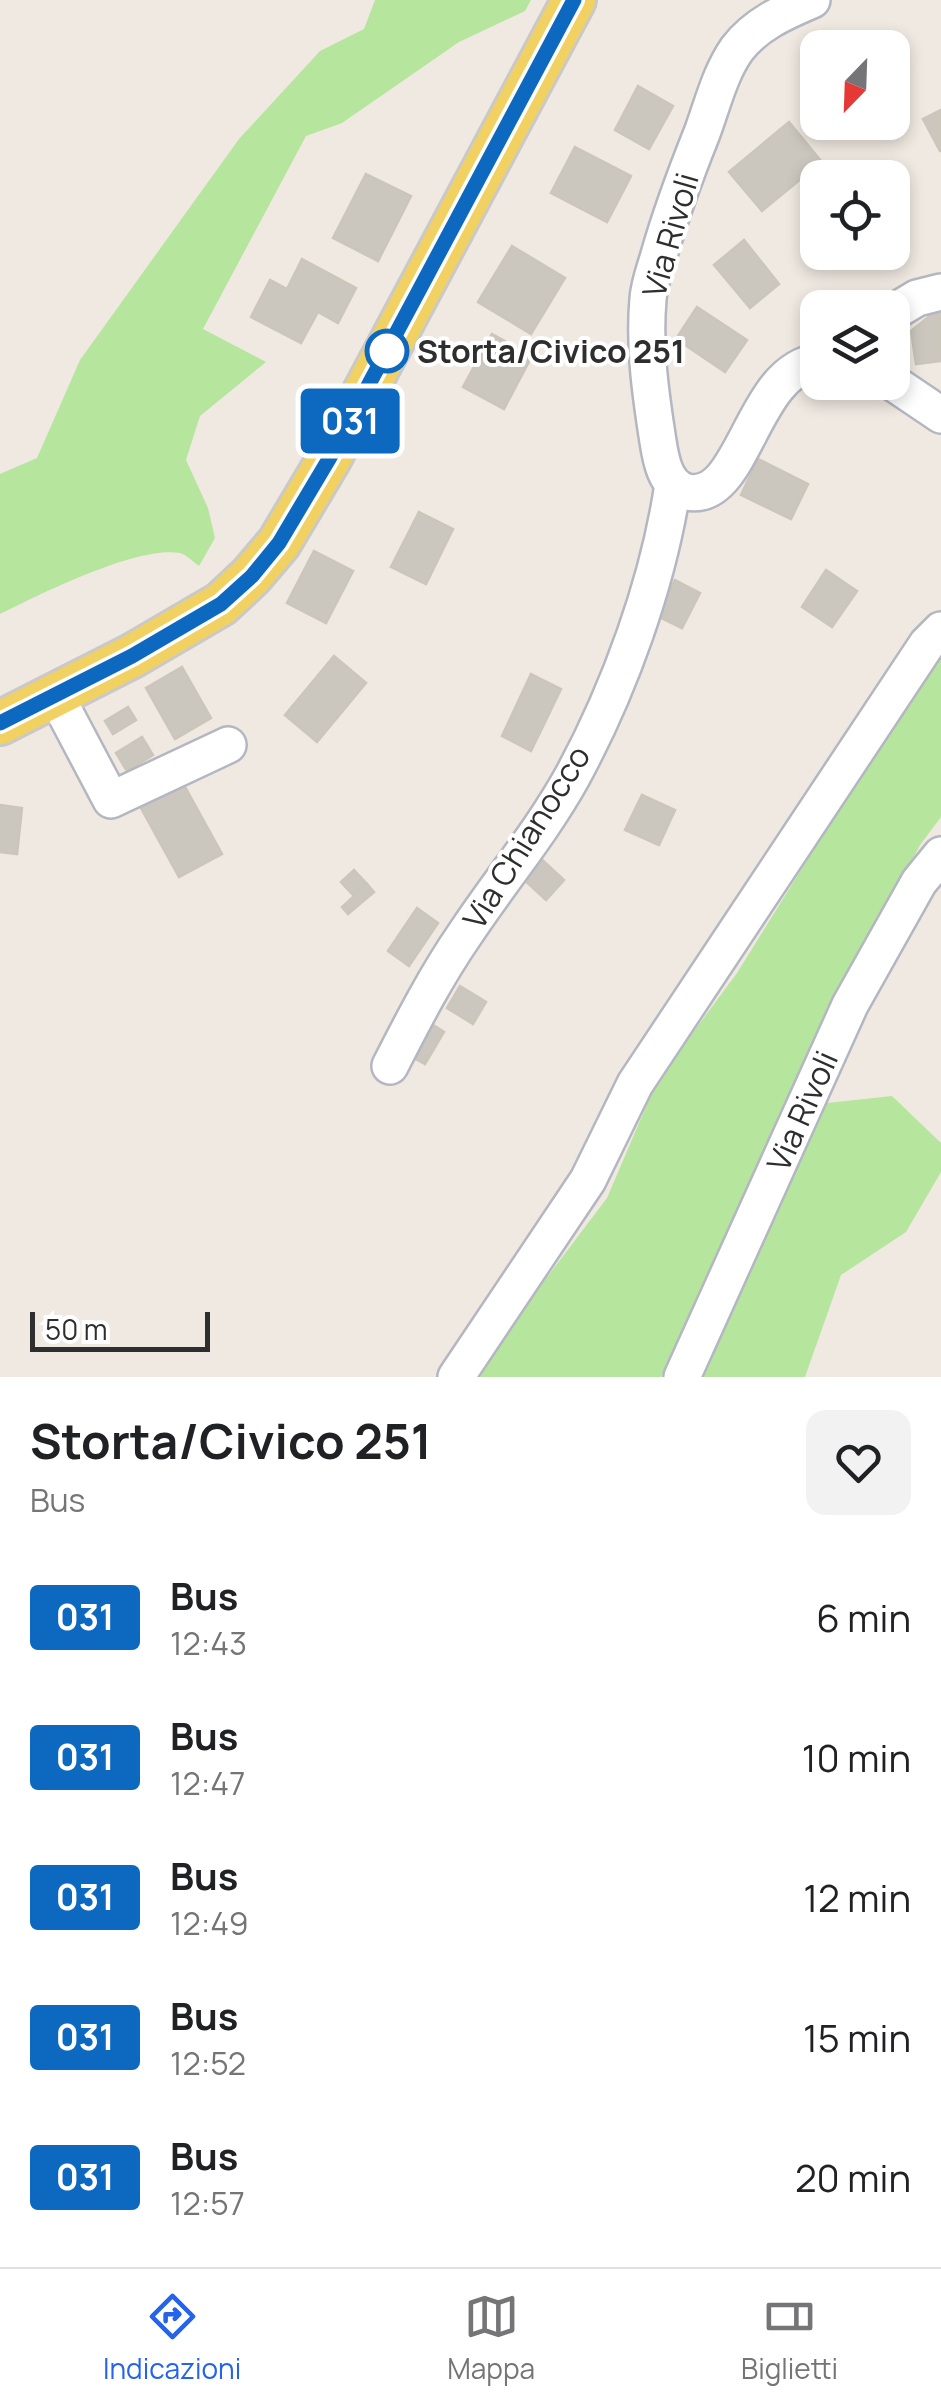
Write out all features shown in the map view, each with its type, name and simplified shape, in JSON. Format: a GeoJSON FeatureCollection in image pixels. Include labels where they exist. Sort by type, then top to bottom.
{"type":"FeatureCollection","features":[{"type":"Feature","properties":{"kind":"main road"},"geometry":{"type":"LineString","coordinates":[[0,723],[144,650],[221,604],[252,576],[279,543],[338,442],[574,0]]}},
{"type":"Feature","properties":{"kind":"street","name":"Via Rivoli"},"geometry":{"type":"LineString","coordinates":[[673,484],[660,456],[648,376],[648,296],[672,211],[735,52],[767,21],[812,0]]}},
{"type":"Feature","properties":{"kind":"street"},"geometry":{"type":"LineString","coordinates":[[910,302],[941,292]]}},
{"type":"Feature","properties":{"kind":"street"},"geometry":{"type":"LineString","coordinates":[[673,484],[693,492],[719,483],[783,377],[800,367]]}},
{"type":"Feature","properties":{"kind":"street"},"geometry":{"type":"LineString","coordinates":[[910,394],[941,415]]}},
{"type":"Feature","properties":{"kind":"street","name":"Via Chianocco"},"geometry":{"type":"LineString","coordinates":[[390,1066],[450,956],[531,842],[572,776],[629,652],[666,530],[673,484]]}},
{"type":"Feature","properties":{"kind":"street"},"geometry":{"type":"LineString","coordinates":[[456,1377],[588,1180],[635,1084],[927,644],[941,630]]}},
{"type":"Feature","properties":{"kind":"street"},"geometry":{"type":"LineString","coordinates":[[55,694],[111,800],[228,745]]}},
{"type":"Feature","properties":{"kind":"street","name":"Via Rivoli"},"geometry":{"type":"LineString","coordinates":[[682,1377],[850,1005],[919,882],[941,855]]}},
{"type":"Feature","properties":{"kind":"green space"},"geometry":{"type":"Polygon","coordinates":[[[375,0],[531,0],[525,11],[459,42],[342,123],[306,136],[203,329],[266,362],[200,416],[186,460],[208,508],[215,538],[199,566],[180,553],[140,556],[89,573],[0,614],[0,474],[37,458],[80,360],[239,139],[320,51],[364,29],[375,0]]]}},
{"type":"Feature","properties":{"kind":"green space"},"geometry":{"type":"Polygon","coordinates":[[[941,655],[941,817],[920,845],[790,1097],[661,1377],[479,1377],[526,1305],[607,1198],[657,1081],[737,973],[926,669],[941,655]]]}},
{"type":"Feature","properties":{"kind":"green space"},"geometry":{"type":"Polygon","coordinates":[[[892,1096],[941,1143],[941,1172],[906,1232],[841,1275],[805,1377],[699,1377],[827,1103],[892,1096]]]}},
{"type":"Feature","properties":{"kind":"building"},"geometry":{"type":"Polygon","coordinates":[[[638,86],[673,106],[649,149],[615,130],[638,86]]]}},
{"type":"Feature","properties":{"kind":"building"},"geometry":{"type":"Polygon","coordinates":[[[941,110],[941,151],[940,151],[923,119],[941,110]]]}},
{"type":"Feature","properties":{"kind":"building"},"geometry":{"type":"Polygon","coordinates":[[[789,122],[820,160],[800,160],[800,180],[762,211],[729,172],[789,122]]]}},
{"type":"Feature","properties":{"kind":"building"},"geometry":{"type":"Polygon","coordinates":[[[575,147],[631,176],[607,222],[551,193],[575,147]]]}},
{"type":"Feature","properties":{"kind":"building"},"geometry":{"type":"Polygon","coordinates":[[[366,174],[411,196],[378,261],[333,238],[366,174]]]}},
{"type":"Feature","properties":{"kind":"building"},"geometry":{"type":"Polygon","coordinates":[[[744,240],[779,284],[750,308],[714,265],[744,240]]]}},
{"type":"Feature","properties":{"kind":"building"},"geometry":{"type":"Polygon","coordinates":[[[512,246],[565,278],[531,334],[478,302],[512,246]]]}},
{"type":"Feature","properties":{"kind":"building"},"geometry":{"type":"Polygon","coordinates":[[[302,259],[356,288],[338,323],[318,312],[301,343],[251,317],[270,280],[287,289],[302,259]]]}},
{"type":"Feature","properties":{"kind":"building"},"geometry":{"type":"Polygon","coordinates":[[[697,307],[747,340],[725,372],[676,339],[697,307]]]}},
{"type":"Feature","properties":{"kind":"building"},"geometry":{"type":"Polygon","coordinates":[[[941,313],[941,361],[916,364],[911,331],[931,315],[941,313]]]}},
{"type":"Feature","properties":{"kind":"building"},"geometry":{"type":"Polygon","coordinates":[[[492,334],[532,356],[504,409],[463,387],[492,334]]]}},
{"type":"Feature","properties":{"kind":"building"},"geometry":{"type":"Polygon","coordinates":[[[758,459],[808,484],[791,519],[741,495],[758,459]]]}},
{"type":"Feature","properties":{"kind":"building"},"geometry":{"type":"Polygon","coordinates":[[[419,512],[453,529],[426,584],[391,567],[419,512]]]}},
{"type":"Feature","properties":{"kind":"building"},"geometry":{"type":"Polygon","coordinates":[[[314,551],[353,571],[326,623],[287,603],[314,551]]]}},
{"type":"Feature","properties":{"kind":"building"},"geometry":{"type":"Polygon","coordinates":[[[826,570],[857,591],[832,627],[802,607],[826,570]]]}},
{"type":"Feature","properties":{"kind":"building"},"geometry":{"type":"Polygon","coordinates":[[[675,580],[700,593],[682,628],[657,616],[675,580]]]}},
{"type":"Feature","properties":{"kind":"building"},"geometry":{"type":"Polygon","coordinates":[[[334,656],[366,683],[317,742],[285,715],[334,656]]]}},
{"type":"Feature","properties":{"kind":"building"},"geometry":{"type":"Polygon","coordinates":[[[182,667],[211,718],[175,739],[146,688],[182,667]]]}},
{"type":"Feature","properties":{"kind":"building"},"geometry":{"type":"Polygon","coordinates":[[[531,674],[561,689],[531,751],[502,736],[531,674]]]}},
{"type":"Feature","properties":{"kind":"building"},"geometry":{"type":"Polygon","coordinates":[[[128,707],[136,720],[113,734],[105,721],[128,707]]]}},
{"type":"Feature","properties":{"kind":"building"},"geometry":{"type":"Polygon","coordinates":[[[142,737],[153,755],[127,771],[116,753],[142,737]]]}},
{"type":"Feature","properties":{"kind":"building"},"geometry":{"type":"Polygon","coordinates":[[[184,785],[222,854],[179,877],[141,808],[184,785]]]}},
{"type":"Feature","properties":{"kind":"building"},"geometry":{"type":"Polygon","coordinates":[[[642,795],[675,810],[659,845],[625,830],[642,795]]]}},
{"type":"Feature","properties":{"kind":"building"},"geometry":{"type":"Polygon","coordinates":[[[0,805],[22,808],[17,854],[0,852],[0,805]]]}},
{"type":"Feature","properties":{"kind":"building"},"geometry":{"type":"Polygon","coordinates":[[[539,857],[564,880],[546,900],[521,877],[539,857]]]}},
{"type":"Feature","properties":{"kind":"building"},"geometry":{"type":"Polygon","coordinates":[[[354,870],[367,884],[354,896],[341,882],[354,870]]]}},
{"type":"Feature","properties":{"kind":"building"},"geometry":{"type":"Polygon","coordinates":[[[367,884],[374,892],[348,914],[342,907],[367,884]]]}},
{"type":"Feature","properties":{"kind":"building"},"geometry":{"type":"Polygon","coordinates":[[[417,908],[438,923],[409,966],[388,951],[417,908]]]}},
{"type":"Feature","properties":{"kind":"building"},"geometry":{"type":"Polygon","coordinates":[[[460,986],[486,1002],[473,1024],[447,1008],[460,986]]]}},
{"type":"Feature","properties":{"kind":"building"},"geometry":{"type":"Polygon","coordinates":[[[427,1021],[444,1032],[425,1064],[407,1054],[427,1021]]]}},
{"type":"Feature","properties":{"kind":"bus line","name":"031"},"geometry":{"type":"LineString","coordinates":[[0,723],[132,656],[221,604],[252,576],[279,543],[329,459],[574,0]]}},
{"type":"Feature","properties":{"kind":"place","name":"Storta/Civico 251"},"geometry":{"type":"Point","coordinates":[387,351]}}]}
